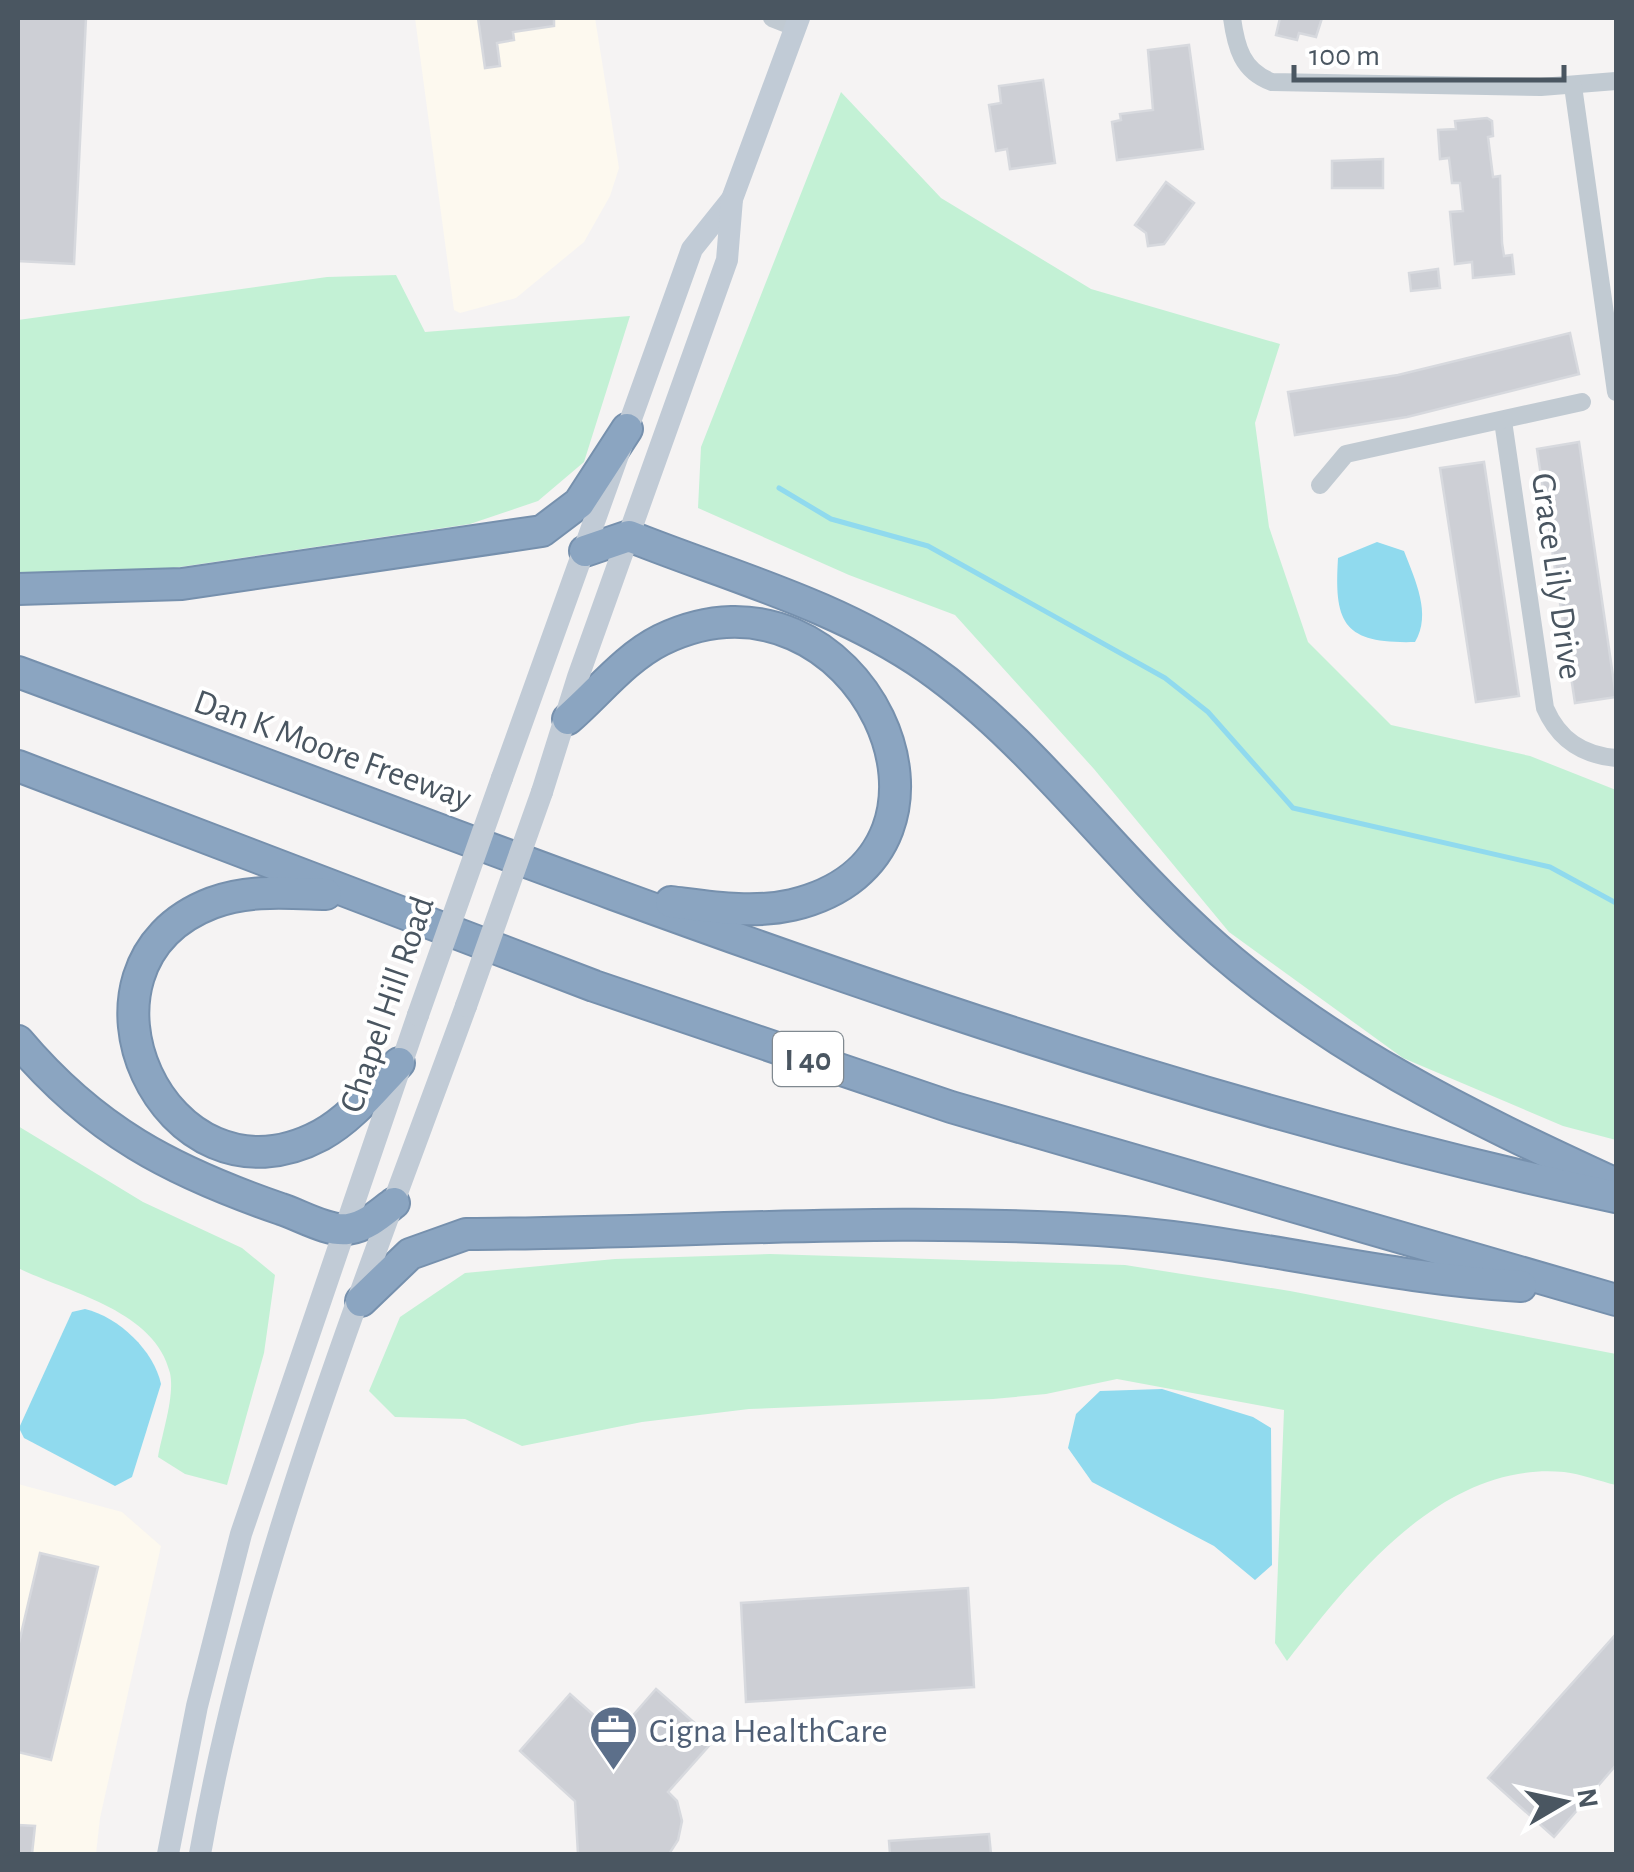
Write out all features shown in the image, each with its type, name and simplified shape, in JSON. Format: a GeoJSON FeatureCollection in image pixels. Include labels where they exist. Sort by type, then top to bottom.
{"type":"FeatureCollection","features":[{"type":"Feature","properties":{"kind":"highway"},"geometry":{"type":"LineString","coordinates":[[18,589],[182,584],[542,531],[579,502],[627,429]]}},
{"type":"Feature","properties":{"kind":"highway"},"geometry":{"type":"LineString","coordinates":[[585,551],[629,536],[846,621],[902,651],[966,697],[1014,740],[1153,888],[1268,991],[1394,1076],[1616,1184]]}},
{"type":"Feature","properties":{"kind":"highway"},"geometry":{"type":"LineString","coordinates":[[568,719],[648,648],[678,634],[732,624],[787,634],[822,650],[864,690],[889,736],[895,771],[888,821],[864,863],[839,884],[810,900],[761,910],[623,896]]}},
{"type":"Feature","properties":{"kind":"highway","name":"Dan K Moore Freeway"},"geometry":{"type":"LineString","coordinates":[[18,672],[623,896]]}},
{"type":"Feature","properties":{"kind":"highway","name":"I 40"},"geometry":{"type":"LineString","coordinates":[[18,766],[594,986],[950,1107],[1616,1300]]}},
{"type":"Feature","properties":{"kind":"highway"},"geometry":{"type":"LineString","coordinates":[[348,894],[248,894],[195,911],[167,934],[146,962],[136,998],[136,1046],[159,1101],[177,1119],[216,1142],[258,1149],[282,1148],[319,1136],[356,1109],[399,1063]]}},
{"type":"Feature","properties":{"kind":"highway","name":"I 40"},"geometry":{"type":"LineString","coordinates":[[623,896],[762,950],[1097,1063],[1494,1171],[1616,1197]]}},
{"type":"Feature","properties":{"kind":"highway"},"geometry":{"type":"LineString","coordinates":[[18,1042],[62,1090],[123,1140],[200,1179],[344,1230],[372,1220],[394,1203]]}},
{"type":"Feature","properties":{"kind":"highway"},"geometry":{"type":"LineString","coordinates":[[361,1301],[410,1254],[466,1234],[876,1224],[1042,1227],[1145,1234],[1290,1252],[1468,1283],[1574,1290]]}},
{"type":"Feature","properties":{"kind":"main road","name":"Chapel Hill Road"},"geometry":{"type":"LineString","coordinates":[[200,1854],[250,1638],[288,1508],[727,260],[732,200],[797,22]]}},
{"type":"Feature","properties":{"kind":"main road","name":"Chapel Hill Road"},"geometry":{"type":"LineString","coordinates":[[168,1854],[197,1706],[241,1534],[391,1101],[399,1063],[692,248],[732,200]]}},
{"type":"Feature","properties":{"kind":"street"},"geometry":{"type":"LineString","coordinates":[[772,18],[797,22]]}},
{"type":"Feature","properties":{"kind":"street"},"geometry":{"type":"LineString","coordinates":[[1232,18],[1238,48],[1256,76],[1288,84],[1573,86],[1616,81]]}},
{"type":"Feature","properties":{"kind":"street"},"geometry":{"type":"LineString","coordinates":[[1573,86],[1616,392]]}},
{"type":"Feature","properties":{"kind":"street"},"geometry":{"type":"LineString","coordinates":[[1320,485],[1346,454],[1582,402]]}},
{"type":"Feature","properties":{"kind":"street","name":"Grace Lily Drive"},"geometry":{"type":"LineString","coordinates":[[1502,422],[1545,708],[1560,735],[1574,746],[1616,758]]}},
{"type":"Feature","properties":{"kind":"shaded area"},"geometry":{"type":"Polygon","coordinates":[[[415,18],[595,18],[619,168],[610,196],[584,242],[516,298],[460,313],[454,310],[415,18]]]}},
{"type":"Feature","properties":{"kind":"shaded area"},"geometry":{"type":"Polygon","coordinates":[[[18,1484],[122,1512],[161,1546],[100,1818],[96,1854],[18,1854],[18,1484]]]}},
{"type":"Feature","properties":{"kind":"green space"},"geometry":{"type":"Polygon","coordinates":[[[841,92],[941,198],[1091,289],[1280,344],[1255,423],[1269,527],[1308,642],[1391,725],[1530,756],[1616,790],[1616,1140],[1563,1126],[1403,1058],[1229,932],[1094,769],[955,615],[849,575],[698,508],[701,447],[841,92]]]}},
{"type":"Feature","properties":{"kind":"green space"},"geometry":{"type":"Polygon","coordinates":[[[396,275],[425,332],[630,316],[584,462],[538,501],[470,524],[153,571],[18,574],[18,320],[327,277],[396,275]]]}},
{"type":"Feature","properties":{"kind":"green space"},"geometry":{"type":"Polygon","coordinates":[[[18,1126],[143,1202],[242,1248],[275,1275],[264,1353],[227,1485],[185,1474],[158,1457],[171,1382],[161,1351],[147,1334],[108,1306],[18,1268],[18,1126]]]}},
{"type":"Feature","properties":{"kind":"green space"},"geometry":{"type":"Polygon","coordinates":[[[770,1254],[1125,1265],[1290,1291],[1616,1354],[1616,1485],[1564,1472],[1520,1474],[1479,1485],[1441,1505],[1372,1561],[1287,1661],[1275,1643],[1284,1410],[1117,1379],[1046,1394],[993,1399],[749,1409],[642,1422],[522,1446],[465,1419],[395,1417],[369,1391],[400,1317],[465,1273],[615,1259],[770,1254]]]}},
{"type":"Feature","properties":{"kind":"water"},"geometry":{"type":"Polygon","coordinates":[[[1377,542],[1404,551],[1413,574],[1422,609],[1415,642],[1372,639],[1348,625],[1342,614],[1338,558],[1377,542]]]}},
{"type":"Feature","properties":{"kind":"water"},"geometry":{"type":"Polygon","coordinates":[[[85,1309],[110,1319],[133,1337],[151,1359],[161,1384],[132,1477],[115,1486],[24,1438],[19,1428],[72,1312],[85,1309]]]}},
{"type":"Feature","properties":{"kind":"water"},"geometry":{"type":"Polygon","coordinates":[[[1162,1389],[1253,1417],[1271,1428],[1272,1565],[1255,1580],[1214,1546],[1092,1482],[1068,1448],[1076,1414],[1100,1391],[1162,1389]]]}},
{"type":"Feature","properties":{"kind":"building"},"geometry":{"type":"Polygon","coordinates":[[[18,18],[86,18],[74,264],[18,261],[18,18]]]}},
{"type":"Feature","properties":{"kind":"building"},"geometry":{"type":"Polygon","coordinates":[[[478,18],[554,18],[554,26],[513,32],[514,40],[497,43],[500,66],[485,68],[478,18]]]}},
{"type":"Feature","properties":{"kind":"building"},"geometry":{"type":"Polygon","coordinates":[[[1280,18],[1322,18],[1316,37],[1299,33],[1297,40],[1276,35],[1280,18]]]}},
{"type":"Feature","properties":{"kind":"building"},"geometry":{"type":"Polygon","coordinates":[[[1189,45],[1203,149],[1117,160],[1112,122],[1121,120],[1120,114],[1153,110],[1148,50],[1189,45]]]}},
{"type":"Feature","properties":{"kind":"building"},"geometry":{"type":"Polygon","coordinates":[[[1043,80],[1055,163],[1010,169],[1007,149],[996,151],[989,105],[1001,103],[999,86],[1043,80]]]}},
{"type":"Feature","properties":{"kind":"building"},"geometry":{"type":"Polygon","coordinates":[[[1455,121],[1492,121],[1493,136],[1488,137],[1493,177],[1500,176],[1504,256],[1512,255],[1514,274],[1473,278],[1472,262],[1455,264],[1450,212],[1463,211],[1460,183],[1452,183],[1449,158],[1440,159],[1438,130],[1456,129],[1455,121]]]}},
{"type":"Feature","properties":{"kind":"building"},"geometry":{"type":"Polygon","coordinates":[[[1383,159],[1383,188],[1332,188],[1332,161],[1383,159]]]}},
{"type":"Feature","properties":{"kind":"building"},"geometry":{"type":"Polygon","coordinates":[[[1166,182],[1194,203],[1164,244],[1148,246],[1146,233],[1135,225],[1166,182]]]}},
{"type":"Feature","properties":{"kind":"building"},"geometry":{"type":"Polygon","coordinates":[[[1438,269],[1440,288],[1411,291],[1409,273],[1438,269]]]}},
{"type":"Feature","properties":{"kind":"building"},"geometry":{"type":"Polygon","coordinates":[[[1570,333],[1579,374],[1407,417],[1295,435],[1288,392],[1398,375],[1570,333]]]}},
{"type":"Feature","properties":{"kind":"building"},"geometry":{"type":"Polygon","coordinates":[[[1579,442],[1616,697],[1575,703],[1537,449],[1579,442]]]}},
{"type":"Feature","properties":{"kind":"building"},"geometry":{"type":"Polygon","coordinates":[[[1484,462],[1519,696],[1476,702],[1440,468],[1484,462]]]}},
{"type":"Feature","properties":{"kind":"building"},"geometry":{"type":"Polygon","coordinates":[[[40,1553],[98,1567],[51,1760],[18,1752],[18,1647],[40,1553]]]}},
{"type":"Feature","properties":{"kind":"building"},"geometry":{"type":"Polygon","coordinates":[[[968,1588],[974,1687],[746,1702],[741,1603],[968,1588]]]}},
{"type":"Feature","properties":{"kind":"building"},"geometry":{"type":"Polygon","coordinates":[[[1616,1634],[1616,1765],[1554,1837],[1488,1778],[1616,1634]]]}},
{"type":"Feature","properties":{"kind":"building","name":"Cigna HealthCare"},"geometry":{"type":"Polygon","coordinates":[[[656,1689],[714,1740],[668,1792],[677,1801],[682,1821],[678,1840],[669,1854],[578,1854],[575,1801],[520,1751],[570,1694],[616,1735],[656,1689]]]}},
{"type":"Feature","properties":{"kind":"building"},"geometry":{"type":"Polygon","coordinates":[[[18,1825],[35,1826],[32,1854],[18,1854],[18,1825]]]}},
{"type":"Feature","properties":{"kind":"building"},"geometry":{"type":"Polygon","coordinates":[[[989,1834],[991,1854],[890,1854],[889,1841],[989,1834]]]}},
{"type":"Feature","properties":{"kind":"waterway"},"geometry":{"type":"LineString","coordinates":[[779,488],[831,519],[928,546],[1165,678],[1208,712],[1293,808],[1550,867],[1616,903]]}},
{"type":"Feature","properties":{"kind":"place","name":"Cigna HealthCare"},"geometry":{"type":"Point","coordinates":[614,1772]}}]}
